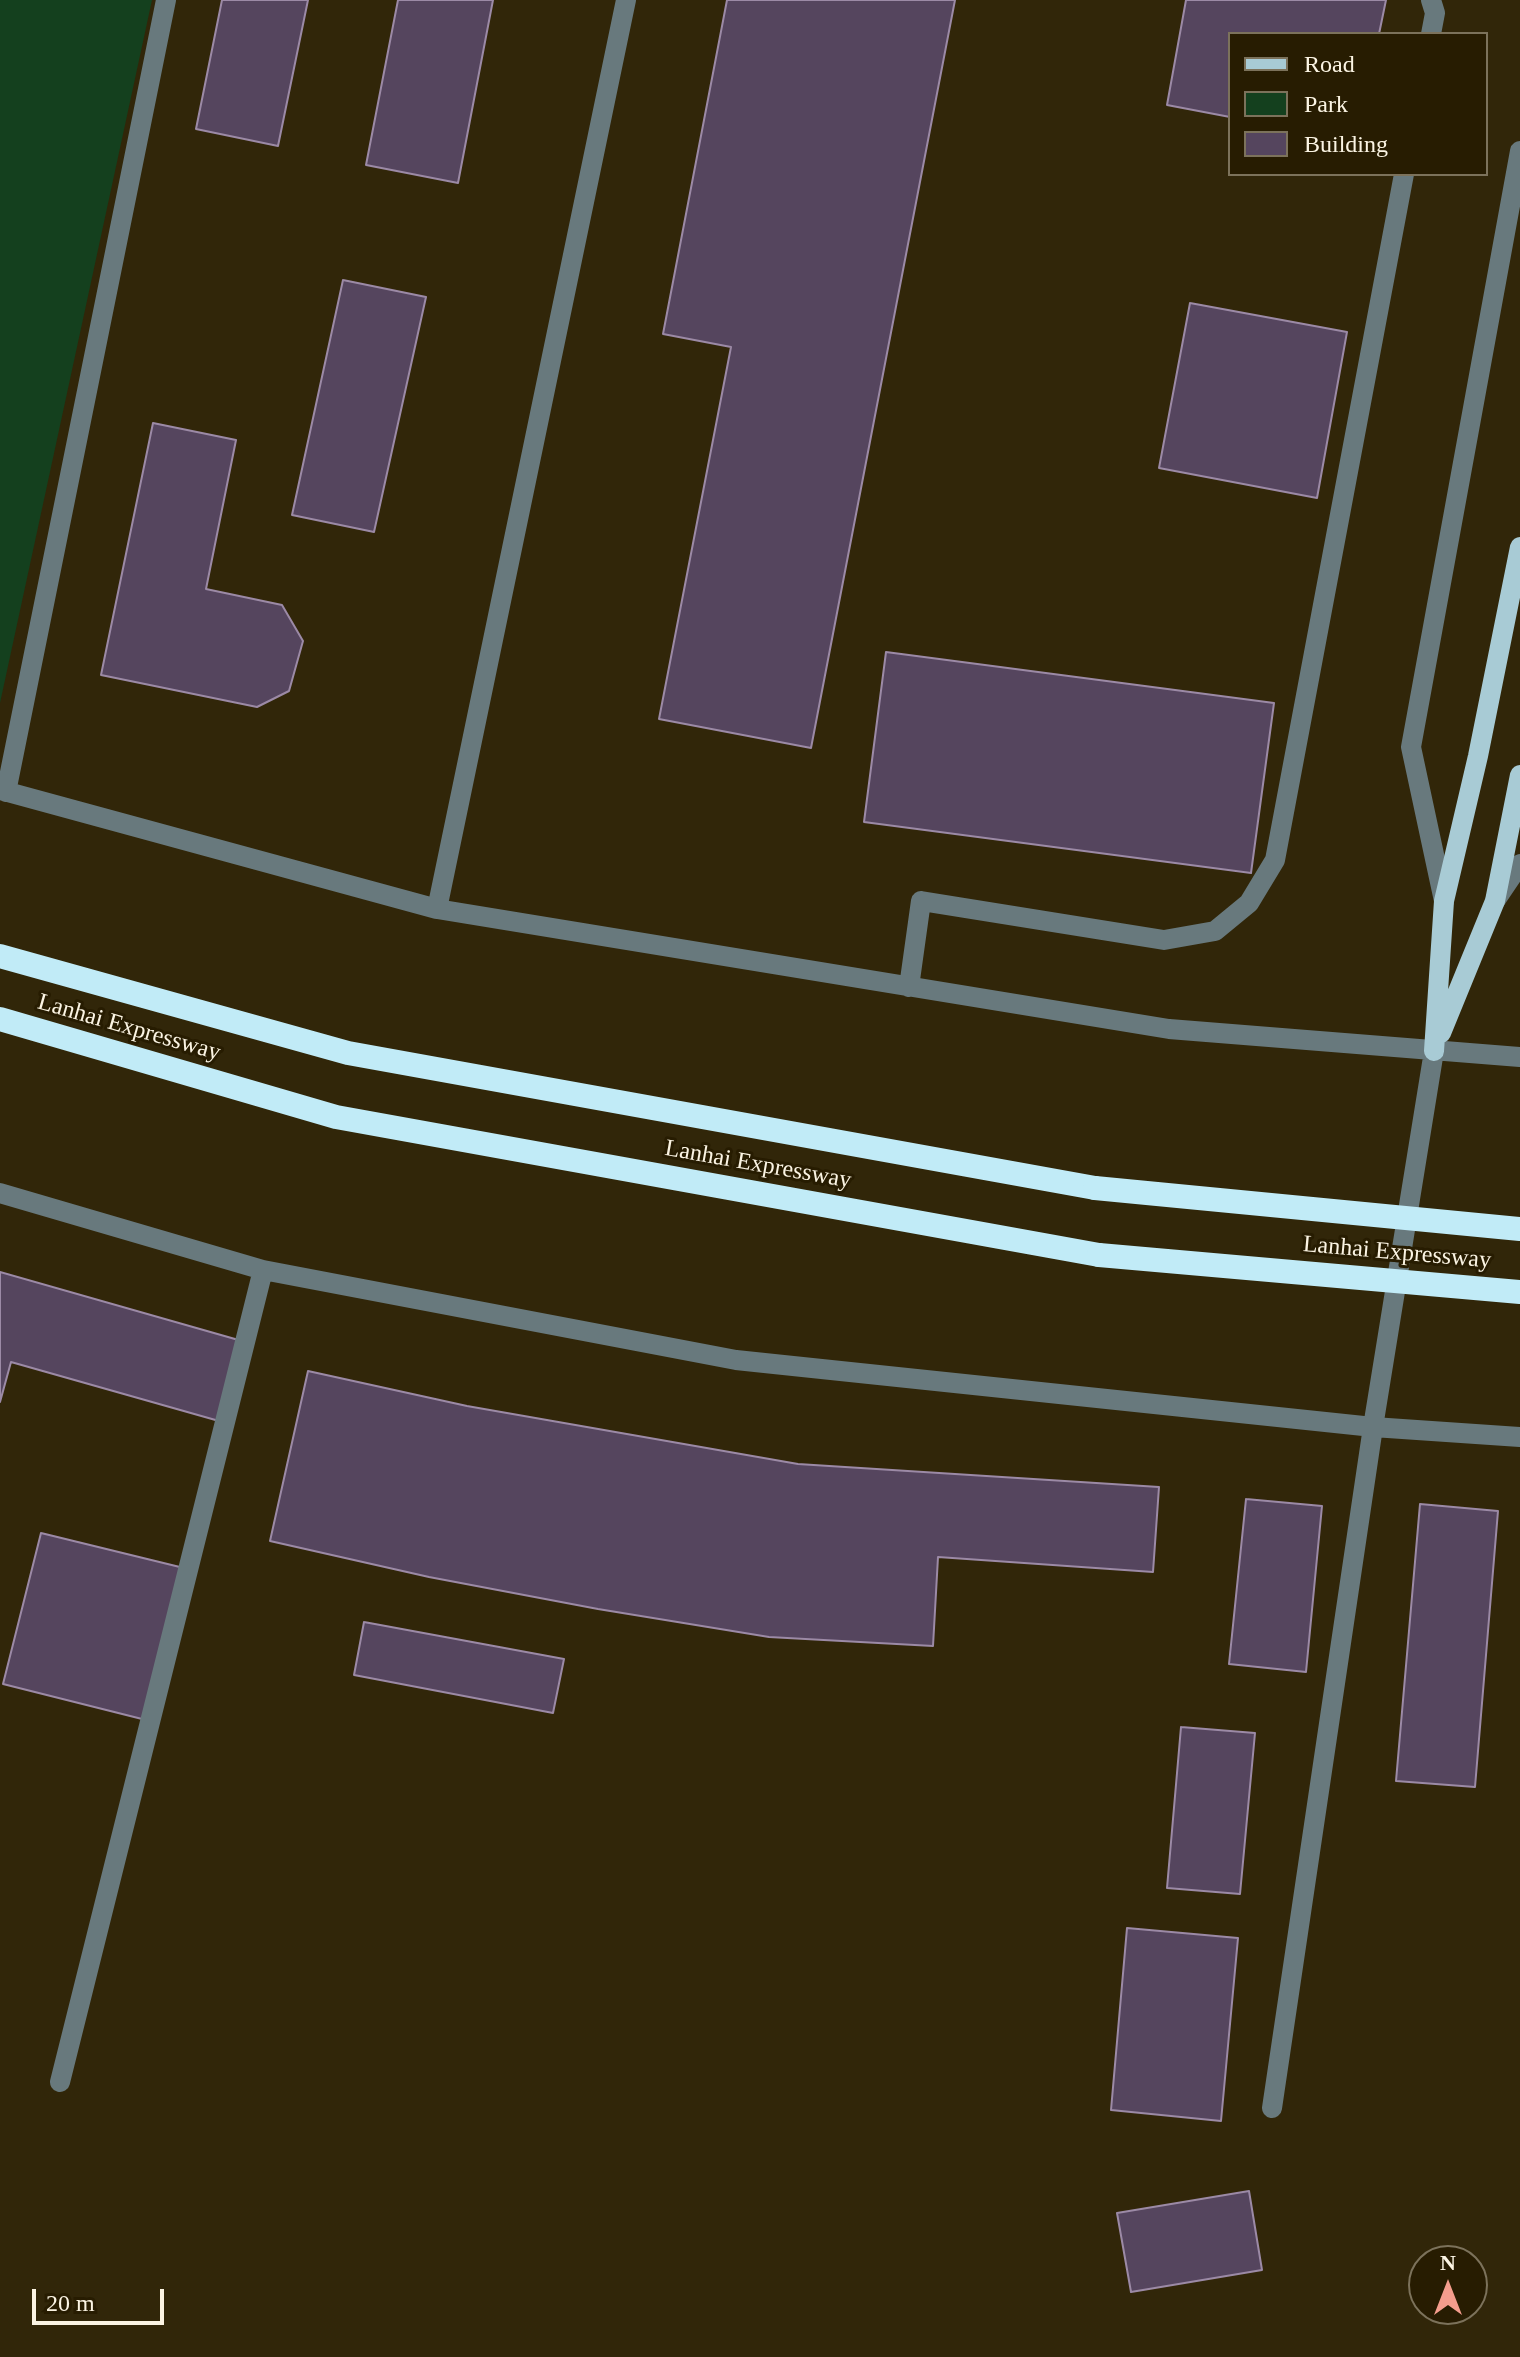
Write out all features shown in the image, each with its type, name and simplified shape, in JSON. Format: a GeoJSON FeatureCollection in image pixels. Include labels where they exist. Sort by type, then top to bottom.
{"type":"FeatureCollection","features":[{"type":"Feature","properties":{"kind":"highway","name":"Lanhai Expressway"},"geometry":{"type":"LineString","coordinates":[[0,956],[348,1053],[1095,1188],[1520,1229]]}},
{"type":"Feature","properties":{"kind":"highway","name":"Lanhai Expressway"},"geometry":{"type":"LineString","coordinates":[[0,1019],[336,1117],[1099,1255],[1520,1292]]}},
{"type":"Feature","properties":{"kind":"main road"},"geometry":{"type":"LineString","coordinates":[[1434,1051],[1444,901],[1478,756],[1520,547]]}},
{"type":"Feature","properties":{"kind":"main road"},"geometry":{"type":"LineString","coordinates":[[1434,1051],[1495,901],[1520,775]]}},
{"type":"Feature","properties":{"kind":"street"},"geometry":{"type":"LineString","coordinates":[[166,0],[3,791],[437,909],[1169,1029],[1520,1057]]}},
{"type":"Feature","properties":{"kind":"street"},"geometry":{"type":"LineString","coordinates":[[437,909],[626,0]]}},
{"type":"Feature","properties":{"kind":"street"},"geometry":{"type":"LineString","coordinates":[[1431,0],[1435,13],[1431,32]]}},
{"type":"Feature","properties":{"kind":"street"},"geometry":{"type":"LineString","coordinates":[[1444,901],[1411,747],[1520,151]]}},
{"type":"Feature","properties":{"kind":"street"},"geometry":{"type":"LineString","coordinates":[[909,987],[921,901],[1164,940],[1215,931],[1249,903],[1275,860],[1404,176]]}},
{"type":"Feature","properties":{"kind":"street"},"geometry":{"type":"LineString","coordinates":[[1495,901],[1520,864]]}},
{"type":"Feature","properties":{"kind":"street"},"geometry":{"type":"LineString","coordinates":[[1272,2108],[1373,1427],[1434,1051]]}},
{"type":"Feature","properties":{"kind":"street"},"geometry":{"type":"LineString","coordinates":[[0,1193],[263,1270],[736,1360],[1373,1427],[1520,1437]]}},
{"type":"Feature","properties":{"kind":"street"},"geometry":{"type":"LineString","coordinates":[[60,2082],[263,1270]]}},
{"type":"Feature","properties":{"kind":"green space"},"geometry":{"type":"Polygon","coordinates":[[[0,0],[152,0],[0,703],[0,0]]]}},
{"type":"Feature","properties":{"kind":"building"},"geometry":{"type":"Polygon","coordinates":[[[222,0],[308,0],[278,146],[196,129],[222,0]]]}},
{"type":"Feature","properties":{"kind":"building"},"geometry":{"type":"Polygon","coordinates":[[[398,0],[493,0],[458,183],[366,165],[398,0]]]}},
{"type":"Feature","properties":{"kind":"building"},"geometry":{"type":"Polygon","coordinates":[[[727,0],[955,0],[811,748],[659,719],[731,347],[663,334],[727,0]]]}},
{"type":"Feature","properties":{"kind":"building"},"geometry":{"type":"Polygon","coordinates":[[[1186,0],[1386,0],[1379,32],[1228,32],[1228,117],[1167,105],[1186,0]]]}},
{"type":"Feature","properties":{"kind":"building"},"geometry":{"type":"Polygon","coordinates":[[[343,280],[426,297],[374,532],[292,515],[343,280]]]}},
{"type":"Feature","properties":{"kind":"building"},"geometry":{"type":"Polygon","coordinates":[[[1190,303],[1347,332],[1317,498],[1159,468],[1190,303]]]}},
{"type":"Feature","properties":{"kind":"building"},"geometry":{"type":"Polygon","coordinates":[[[153,423],[236,440],[206,589],[282,605],[303,641],[289,691],[257,707],[101,675],[153,423]]]}},
{"type":"Feature","properties":{"kind":"building"},"geometry":{"type":"Polygon","coordinates":[[[886,652],[1274,703],[1251,873],[864,822],[886,652]]]}},
{"type":"Feature","properties":{"kind":"building"},"geometry":{"type":"Polygon","coordinates":[[[0,1272],[242,1341],[219,1421],[11,1362],[0,1402],[0,1272]]]}},
{"type":"Feature","properties":{"kind":"building"},"geometry":{"type":"Polygon","coordinates":[[[308,1371],[467,1406],[798,1464],[1159,1487],[1153,1572],[938,1557],[933,1646],[769,1637],[429,1577],[270,1541],[308,1371]]]}},
{"type":"Feature","properties":{"kind":"building"},"geometry":{"type":"Polygon","coordinates":[[[1246,1499],[1322,1506],[1306,1672],[1229,1664],[1246,1499]]]}},
{"type":"Feature","properties":{"kind":"building"},"geometry":{"type":"Polygon","coordinates":[[[1420,1504],[1498,1511],[1475,1787],[1396,1781],[1420,1504]]]}},
{"type":"Feature","properties":{"kind":"building"},"geometry":{"type":"Polygon","coordinates":[[[41,1533],[188,1569],[150,1721],[3,1684],[41,1533]]]}},
{"type":"Feature","properties":{"kind":"building"},"geometry":{"type":"Polygon","coordinates":[[[364,1622],[564,1659],[553,1713],[354,1675],[364,1622]]]}},
{"type":"Feature","properties":{"kind":"building"},"geometry":{"type":"Polygon","coordinates":[[[1181,1727],[1255,1733],[1240,1894],[1167,1888],[1181,1727]]]}},
{"type":"Feature","properties":{"kind":"building"},"geometry":{"type":"Polygon","coordinates":[[[1127,1928],[1238,1938],[1221,2121],[1111,2110],[1127,1928]]]}},
{"type":"Feature","properties":{"kind":"building"},"geometry":{"type":"Polygon","coordinates":[[[1249,2191],[1262,2270],[1131,2292],[1117,2213],[1249,2191]]]}}]}
